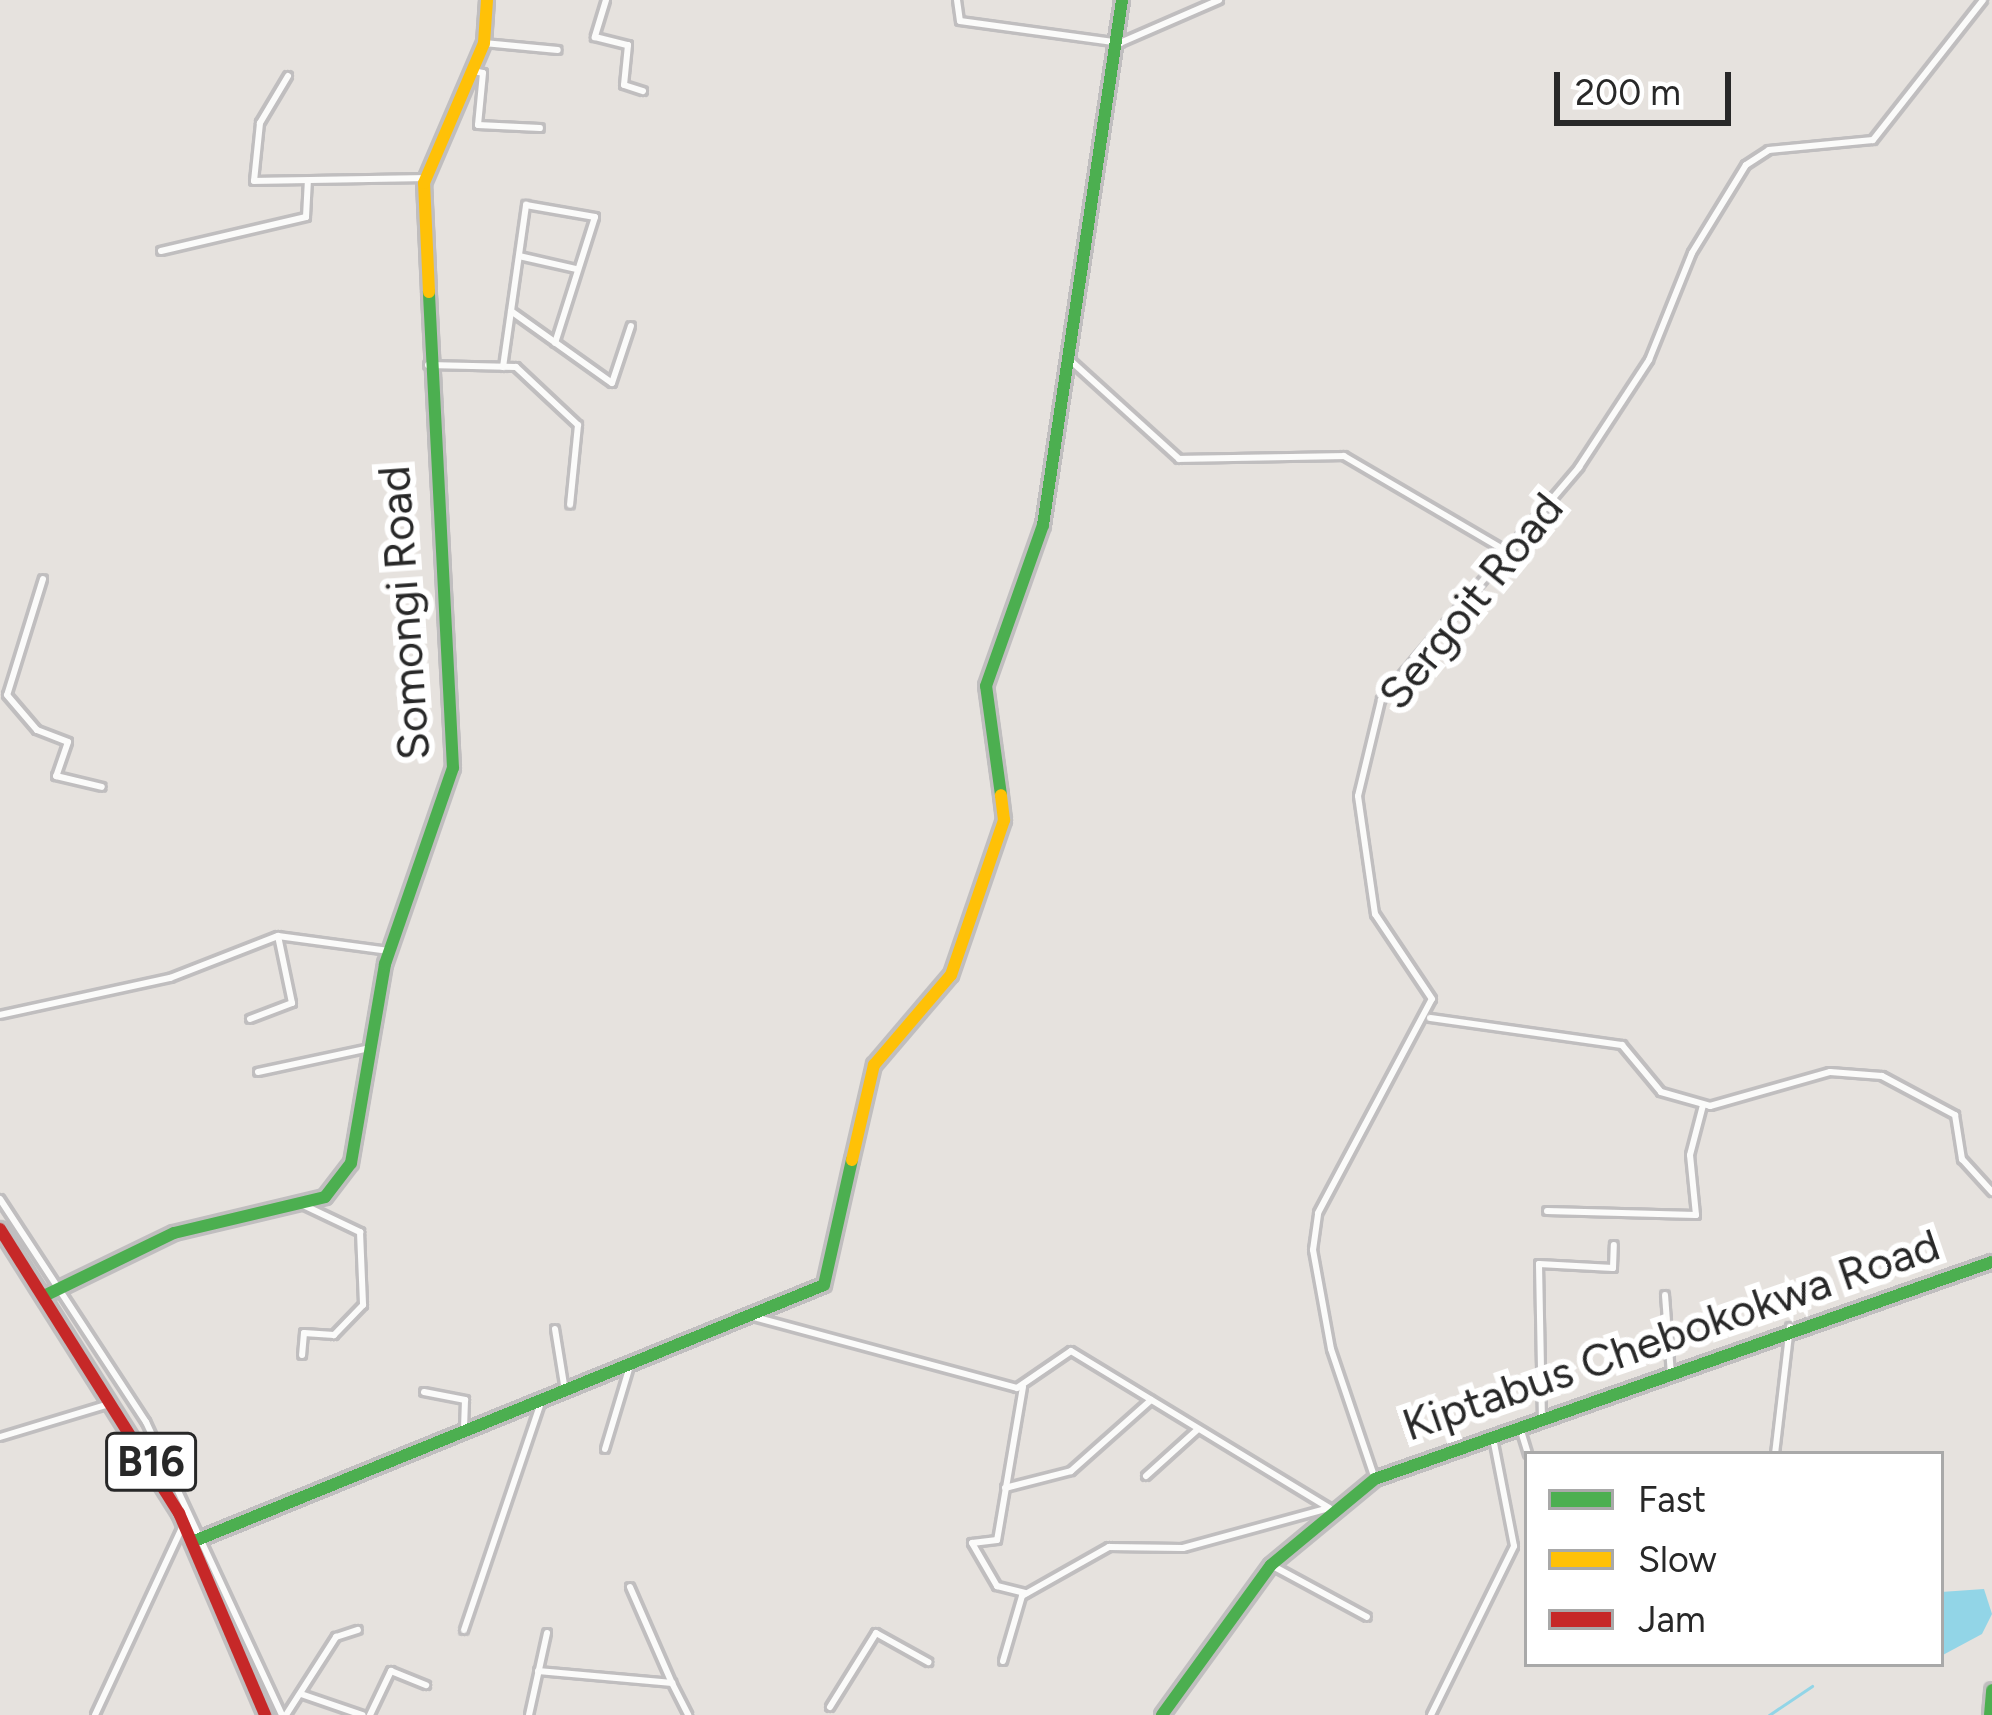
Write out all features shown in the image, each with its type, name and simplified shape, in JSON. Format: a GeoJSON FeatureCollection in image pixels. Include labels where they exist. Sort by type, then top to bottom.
{"type":"FeatureCollection","features":[{"type":"Feature","properties":{"kind":"street","name":"Somongi Road"},"geometry":{"type":"LineString","coordinates":[[44,1296],[152,1241],[325,1198],[348,1173],[389,952],[453,768],[428,365],[425,178],[484,43],[487,0]]}},
{"type":"Feature","properties":{"kind":"street"},"geometry":{"type":"LineString","coordinates":[[606,0],[595,37],[628,45],[624,85],[643,91]]}},
{"type":"Feature","properties":{"kind":"street"},"geometry":{"type":"LineString","coordinates":[[957,0],[960,21],[1120,43],[1219,0]]}},
{"type":"Feature","properties":{"kind":"street"},"geometry":{"type":"LineString","coordinates":[[199,1539],[629,1369],[824,1285],[874,1065],[951,975],[990,876],[1005,811],[986,686],[1033,572],[1120,43],[1122,0]]}},
{"type":"Feature","properties":{"kind":"street","name":"Sergoit Road"},"geometry":{"type":"LineString","coordinates":[[1430,1018],[1429,989],[1375,914],[1361,776],[1381,700],[1474,602],[1504,550],[1556,499],[1636,382],[1692,253],[1746,164],[1769,150],[1873,140],[1983,0]]}},
{"type":"Feature","properties":{"kind":"street"},"geometry":{"type":"LineString","coordinates":[[484,43],[559,50]]}},
{"type":"Feature","properties":{"kind":"street"},"geometry":{"type":"LineString","coordinates":[[473,71],[483,73],[478,125],[541,128]]}},
{"type":"Feature","properties":{"kind":"street"},"geometry":{"type":"LineString","coordinates":[[288,76],[260,123],[251,178],[425,178]]}},
{"type":"Feature","properties":{"kind":"street"},"geometry":{"type":"LineString","coordinates":[[161,251],[306,217],[308,181]]}},
{"type":"Feature","properties":{"kind":"street"},"geometry":{"type":"LineString","coordinates":[[503,367],[526,205],[595,217],[555,343]]}},
{"type":"Feature","properties":{"kind":"street"},"geometry":{"type":"LineString","coordinates":[[519,256],[576,269]]}},
{"type":"Feature","properties":{"kind":"street"},"geometry":{"type":"LineString","coordinates":[[511,311],[612,383],[631,326]]}},
{"type":"Feature","properties":{"kind":"street"},"geometry":{"type":"LineString","coordinates":[[1070,359],[1179,459],[1344,456],[1504,550]]}},
{"type":"Feature","properties":{"kind":"street"},"geometry":{"type":"LineString","coordinates":[[428,365],[503,367],[578,425],[570,505]]}},
{"type":"Feature","properties":{"kind":"street"},"geometry":{"type":"LineString","coordinates":[[43,579],[2,683],[37,730],[68,742],[56,776],[102,787]]}},
{"type":"Feature","properties":{"kind":"street"},"geometry":{"type":"LineString","coordinates":[[0,1016],[170,978],[278,936],[389,952]]}},
{"type":"Feature","properties":{"kind":"street"},"geometry":{"type":"LineString","coordinates":[[250,1019],[292,1003],[278,936]]}},
{"type":"Feature","properties":{"kind":"street"},"geometry":{"type":"LineString","coordinates":[[1375,1479],[1331,1348],[1314,1227],[1430,1018],[1622,1045],[1661,1093],[1703,1105],[1752,1101],[1830,1072],[1882,1076],[1955,1115],[1962,1159],[1992,1192]]}},
{"type":"Feature","properties":{"kind":"street"},"geometry":{"type":"LineString","coordinates":[[258,1072],[370,1048]]}},
{"type":"Feature","properties":{"kind":"street"},"geometry":{"type":"LineString","coordinates":[[1547,1211],[1696,1215],[1690,1155],[1703,1105]]}},
{"type":"Feature","properties":{"kind":"street"},"geometry":{"type":"LineString","coordinates":[[0,1199],[58,1289],[199,1539],[284,1715],[336,1637],[358,1630]]}},
{"type":"Feature","properties":{"kind":"street"},"geometry":{"type":"LineString","coordinates":[[299,1203],[360,1232],[363,1304],[334,1335],[304,1333],[302,1355]]}},
{"type":"Feature","properties":{"kind":"street","name":"B16"},"geometry":{"type":"LineString","coordinates":[[0,1229],[199,1539],[265,1715]]}},
{"type":"Feature","properties":{"kind":"street"},"geometry":{"type":"LineString","coordinates":[[1542,1423],[1539,1264],[1613,1268],[1614,1245]]}},
{"type":"Feature","properties":{"kind":"street","name":"Kiptabus Chebokokwa Road"},"geometry":{"type":"LineString","coordinates":[[1162,1715],[1271,1565],[1329,1508],[1375,1479],[1521,1431],[1790,1327],[1992,1262]]}},
{"type":"Feature","properties":{"kind":"street"},"geometry":{"type":"LineString","coordinates":[[1665,1295],[1671,1375]]}},
{"type":"Feature","properties":{"kind":"street"},"geometry":{"type":"LineString","coordinates":[[754,1317],[1023,1388]]}},
{"type":"Feature","properties":{"kind":"street"},"geometry":{"type":"LineString","coordinates":[[1775,1451],[1790,1327]]}},
{"type":"Feature","properties":{"kind":"street"},"geometry":{"type":"LineString","coordinates":[[555,1329],[565,1394]]}},
{"type":"Feature","properties":{"kind":"street"},"geometry":{"type":"LineString","coordinates":[[1026,1593],[997,1586],[972,1550],[997,1540],[1023,1388],[1068,1350],[1329,1508]]}},
{"type":"Feature","properties":{"kind":"street"},"geometry":{"type":"LineString","coordinates":[[605,1449],[629,1369]]}},
{"type":"Feature","properties":{"kind":"street"},"geometry":{"type":"LineString","coordinates":[[424,1392],[465,1400],[464,1433]]}},
{"type":"Feature","properties":{"kind":"street"},"geometry":{"type":"LineString","coordinates":[[1005,1488],[1071,1471],[1151,1400]]}},
{"type":"Feature","properties":{"kind":"street"},"geometry":{"type":"LineString","coordinates":[[464,1630],[541,1403]]}},
{"type":"Feature","properties":{"kind":"street"},"geometry":{"type":"LineString","coordinates":[[0,1437],[106,1405]]}},
{"type":"Feature","properties":{"kind":"street"},"geometry":{"type":"LineString","coordinates":[[1146,1476],[1198,1430]]}},
{"type":"Feature","properties":{"kind":"street"},"geometry":{"type":"LineString","coordinates":[[1521,1431],[1527,1451]]}},
{"type":"Feature","properties":{"kind":"street"},"geometry":{"type":"LineString","coordinates":[[1432,1715],[1514,1546],[1493,1438]]}},
{"type":"Feature","properties":{"kind":"street"},"geometry":{"type":"LineString","coordinates":[[1003,1661],[1026,1593],[1109,1547],[1183,1548],[1329,1508]]}},
{"type":"Feature","properties":{"kind":"street"},"geometry":{"type":"LineString","coordinates":[[94,1715],[184,1521]]}},
{"type":"Feature","properties":{"kind":"street"},"geometry":{"type":"LineString","coordinates":[[1271,1565],[1367,1616]]}},
{"type":"Feature","properties":{"kind":"street"},"geometry":{"type":"LineString","coordinates":[[630,1587],[688,1715]]}},
{"type":"Feature","properties":{"kind":"street"},"geometry":{"type":"LineString","coordinates":[[530,1715],[547,1633]]}},
{"type":"Feature","properties":{"kind":"street"},"geometry":{"type":"LineString","coordinates":[[830,1707],[876,1633],[928,1661]]}},
{"type":"Feature","properties":{"kind":"street"},"geometry":{"type":"LineString","coordinates":[[302,1694],[366,1715],[392,1671],[426,1684]]}},
{"type":"Feature","properties":{"kind":"street"},"geometry":{"type":"LineString","coordinates":[[538,1671],[672,1683]]}},
{"type":"Feature","properties":{"kind":"street"},"geometry":{"type":"LineString","coordinates":[[1990,1715],[1992,1690]]}},
{"type":"Feature","properties":{"kind":"water"},"geometry":{"type":"Polygon","coordinates":[[[1984,1589],[1992,1614],[1982,1634],[1944,1654],[1944,1592],[1984,1589]]]}},
{"type":"Feature","properties":{"kind":"waterway"},"geometry":{"type":"LineString","coordinates":[[1769,1715],[1812,1686]]}},
{"type":"Feature","properties":{"kind":"traffic: fast"},"geometry":{"type":"LineString","coordinates":[[1001,795],[986,686],[1043,525],[1122,0]]}},
{"type":"Feature","properties":{"kind":"traffic: fast"},"geometry":{"type":"LineString","coordinates":[[44,1296],[174,1233],[325,1197],[351,1163],[385,964],[453,768],[429,292]]}},
{"type":"Feature","properties":{"kind":"traffic: fast"},"geometry":{"type":"LineString","coordinates":[[192,1542],[824,1285],[852,1160]]}},
{"type":"Feature","properties":{"kind":"traffic: fast"},"geometry":{"type":"LineString","coordinates":[[1162,1715],[1271,1565],[1375,1479],[1992,1262]]}},
{"type":"Feature","properties":{"kind":"traffic: fast"},"geometry":{"type":"LineString","coordinates":[[1990,1715],[1992,1690]]}},
{"type":"Feature","properties":{"kind":"traffic: slow"},"geometry":{"type":"LineString","coordinates":[[429,292],[424,183],[484,43],[487,0]]}},
{"type":"Feature","properties":{"kind":"traffic: slow"},"geometry":{"type":"LineString","coordinates":[[852,1160],[874,1065],[951,975],[1004,820],[1001,795]]}},
{"type":"Feature","properties":{"kind":"traffic: jam"},"geometry":{"type":"LineString","coordinates":[[0,1229],[179,1513],[265,1715]]}}]}
